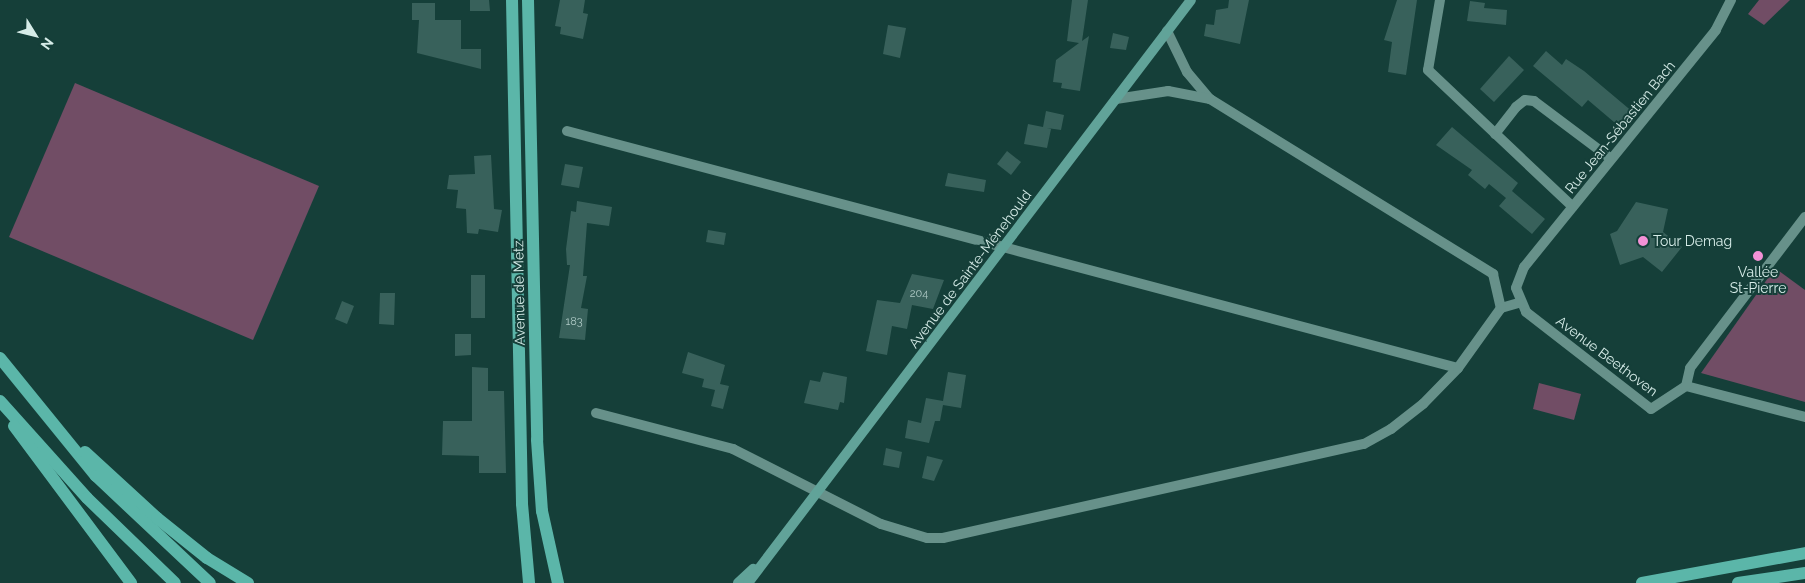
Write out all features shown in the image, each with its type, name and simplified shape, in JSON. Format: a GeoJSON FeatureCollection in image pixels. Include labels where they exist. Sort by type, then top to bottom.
{"type":"FeatureCollection","features":[{"type":"Feature","properties":{"kind":"main road","name":"Avenue de Metz"},"geometry":{"type":"LineString","coordinates":[[512,0],[522,504],[529,583]]}},
{"type":"Feature","properties":{"kind":"main road","name":"Avenue de Metz"},"geometry":{"type":"LineString","coordinates":[[528,0],[542,512],[558,583]]}},
{"type":"Feature","properties":{"kind":"main road","name":"Avenue de Sainte-Ménehould"},"geometry":{"type":"LineString","coordinates":[[748,583],[818,494],[1191,0]]}},
{"type":"Feature","properties":{"kind":"main road"},"geometry":{"type":"LineString","coordinates":[[0,358],[44,415],[116,495],[210,583]]}},
{"type":"Feature","properties":{"kind":"main road"},"geometry":{"type":"LineString","coordinates":[[0,401],[88,498],[175,583]]}},
{"type":"Feature","properties":{"kind":"main road"},"geometry":{"type":"LineString","coordinates":[[0,405],[40,464],[131,583]]}},
{"type":"Feature","properties":{"kind":"main road"},"geometry":{"type":"LineString","coordinates":[[44,415],[157,518],[207,558],[248,583]]}},
{"type":"Feature","properties":{"kind":"main road"},"geometry":{"type":"LineString","coordinates":[[1642,583],[1805,552]]}},
{"type":"Feature","properties":{"kind":"main road","name":"Avenue de Sainte-Ménehould"},"geometry":{"type":"LineString","coordinates":[[738,583],[771,553]]}},
{"type":"Feature","properties":{"kind":"main road"},"geometry":{"type":"LineString","coordinates":[[1738,583],[1805,573]]}},
{"type":"Feature","properties":{"kind":"street"},"geometry":{"type":"LineString","coordinates":[[1440,0],[1428,70],[1573,206]]}},
{"type":"Feature","properties":{"kind":"street","name":"Rue Jean-Sébastien Bach"},"geometry":{"type":"LineString","coordinates":[[1519,302],[1516,288],[1524,267],[1610,158],[1716,30],[1730,0]]}},
{"type":"Feature","properties":{"kind":"street"},"geometry":{"type":"LineString","coordinates":[[1167,31],[1187,72],[1210,99],[1493,274],[1501,308]]}},
{"type":"Feature","properties":{"kind":"street"},"geometry":{"type":"LineString","coordinates":[[1116,99],[1168,91],[1210,99]]}},
{"type":"Feature","properties":{"kind":"street"},"geometry":{"type":"LineString","coordinates":[[1495,134],[1516,107],[1525,100],[1534,101],[1610,158]]}},
{"type":"Feature","properties":{"kind":"street"},"geometry":{"type":"LineString","coordinates":[[567,131],[1458,368]]}},
{"type":"Feature","properties":{"kind":"street"},"geometry":{"type":"LineString","coordinates":[[1805,217],[1690,368],[1686,386],[1805,417]]}},
{"type":"Feature","properties":{"kind":"street"},"geometry":{"type":"LineString","coordinates":[[596,413],[733,449],[818,494],[903,532],[927,538],[966,534],[1364,444],[1423,404],[1458,368],[1501,308],[1519,302]]}},
{"type":"Feature","properties":{"kind":"street","name":"Avenue Beethoven"},"geometry":{"type":"LineString","coordinates":[[1519,302],[1526,312],[1651,409],[1686,386]]}},
{"type":"Feature","properties":{"kind":"shaded area"},"geometry":{"type":"Polygon","coordinates":[[[1759,0],[1790,0],[1764,25],[1748,14],[1759,0]]]}},
{"type":"Feature","properties":{"kind":"shaded area"},"geometry":{"type":"Polygon","coordinates":[[[75,83],[319,186],[253,340],[9,237],[75,83]]]}},
{"type":"Feature","properties":{"kind":"shaded area"},"geometry":{"type":"Polygon","coordinates":[[[1775,268],[1805,290],[1805,402],[1701,373],[1775,268]]]}},
{"type":"Feature","properties":{"kind":"shaded area"},"geometry":{"type":"Polygon","coordinates":[[[1539,383],[1581,394],[1574,420],[1533,409],[1539,383]]]}},
{"type":"Feature","properties":{"kind":"building"},"geometry":{"type":"Polygon","coordinates":[[[470,0],[489,0],[490,11],[470,11],[470,0]]]}},
{"type":"Feature","properties":{"kind":"building"},"geometry":{"type":"Polygon","coordinates":[[[560,0],[585,0],[583,13],[588,14],[583,39],[560,34],[561,27],[555,26],[560,0]]]}},
{"type":"Feature","properties":{"kind":"building"},"geometry":{"type":"Polygon","coordinates":[[[1072,0],[1088,0],[1082,41],[1089,36],[1080,91],[1061,88],[1062,83],[1053,82],[1056,60],[1079,43],[1067,41],[1072,0]]]}},
{"type":"Feature","properties":{"kind":"building"},"geometry":{"type":"Polygon","coordinates":[[[1229,0],[1249,0],[1240,44],[1204,36],[1206,24],[1214,25],[1216,10],[1228,8],[1229,0]]]}},
{"type":"Feature","properties":{"kind":"building"},"geometry":{"type":"Polygon","coordinates":[[[1397,0],[1417,0],[1406,75],[1388,72],[1392,42],[1384,40],[1397,0]]]}},
{"type":"Feature","properties":{"kind":"building"},"geometry":{"type":"Polygon","coordinates":[[[1470,1],[1485,3],[1484,8],[1507,10],[1506,25],[1467,21],[1470,1]]]}},
{"type":"Feature","properties":{"kind":"building"},"geometry":{"type":"Polygon","coordinates":[[[412,3],[435,3],[435,20],[461,20],[461,49],[481,49],[481,69],[417,53],[419,20],[412,20],[412,3]]]}},
{"type":"Feature","properties":{"kind":"building"},"geometry":{"type":"Polygon","coordinates":[[[888,25],[906,28],[900,58],[883,54],[888,25]]]}},
{"type":"Feature","properties":{"kind":"building"},"geometry":{"type":"Polygon","coordinates":[[[1113,33],[1129,37],[1126,50],[1110,48],[1113,33]]]}},
{"type":"Feature","properties":{"kind":"building"},"geometry":{"type":"Polygon","coordinates":[[[1546,51],[1562,65],[1566,59],[1584,71],[1634,113],[1621,128],[1588,100],[1582,107],[1533,66],[1546,51]]]}},
{"type":"Feature","properties":{"kind":"building"},"geometry":{"type":"Polygon","coordinates":[[[1509,56],[1524,70],[1494,102],[1480,89],[1509,56]]]}},
{"type":"Feature","properties":{"kind":"building"},"geometry":{"type":"Polygon","coordinates":[[[1046,111],[1064,115],[1061,130],[1047,128],[1051,129],[1047,148],[1024,144],[1028,124],[1043,127],[1046,111]]]}},
{"type":"Feature","properties":{"kind":"building"},"geometry":{"type":"Polygon","coordinates":[[[1452,127],[1518,183],[1512,191],[1545,219],[1532,234],[1499,206],[1506,198],[1489,184],[1485,189],[1468,175],[1472,170],[1436,145],[1452,127]]]}},
{"type":"Feature","properties":{"kind":"building"},"geometry":{"type":"Polygon","coordinates":[[[1007,151],[1021,162],[1011,175],[997,164],[1007,151]]]}},
{"type":"Feature","properties":{"kind":"building"},"geometry":{"type":"Polygon","coordinates":[[[491,155],[494,209],[502,210],[498,232],[479,229],[478,234],[467,233],[466,209],[456,208],[458,190],[447,189],[449,175],[475,174],[474,156],[491,155]]]}},
{"type":"Feature","properties":{"kind":"building"},"geometry":{"type":"Polygon","coordinates":[[[565,164],[583,167],[579,188],[561,185],[565,164]]]}},
{"type":"Feature","properties":{"kind":"building"},"geometry":{"type":"Polygon","coordinates":[[[948,173],[986,180],[984,192],[945,186],[948,173]]]}},
{"type":"Feature","properties":{"kind":"building"},"geometry":{"type":"Polygon","coordinates":[[[577,201],[612,207],[609,226],[587,223],[583,276],[587,276],[581,308],[588,309],[585,340],[559,338],[570,265],[567,265],[566,249],[571,211],[576,212],[577,201]]]}},
{"type":"Feature","properties":{"kind":"building","name":"Tour Demag"},"geometry":{"type":"Polygon","coordinates":[[[1636,202],[1668,209],[1663,232],[1682,247],[1662,272],[1643,257],[1620,265],[1610,234],[1617,231],[1636,202]]]}},
{"type":"Feature","properties":{"kind":"building"},"geometry":{"type":"Polygon","coordinates":[[[708,230],[726,233],[724,245],[706,242],[708,230]]]}},
{"type":"Feature","properties":{"kind":"building"},"geometry":{"type":"Polygon","coordinates":[[[912,274],[944,280],[933,309],[912,305],[907,329],[892,326],[887,355],[866,351],[877,300],[900,303],[912,274]]]}},
{"type":"Feature","properties":{"kind":"building"},"geometry":{"type":"Polygon","coordinates":[[[471,275],[485,275],[485,318],[471,318],[471,275]]]}},
{"type":"Feature","properties":{"kind":"building"},"geometry":{"type":"Polygon","coordinates":[[[380,293],[395,293],[394,325],[379,324],[380,293]]]}},
{"type":"Feature","properties":{"kind":"building"},"geometry":{"type":"Polygon","coordinates":[[[342,301],[354,306],[347,324],[335,319],[342,301]]]}},
{"type":"Feature","properties":{"kind":"building"},"geometry":{"type":"Polygon","coordinates":[[[455,334],[471,334],[471,355],[455,356],[455,334]]]}},
{"type":"Feature","properties":{"kind":"building"},"geometry":{"type":"Polygon","coordinates":[[[688,352],[725,365],[720,384],[729,386],[723,409],[711,406],[715,390],[702,387],[704,379],[682,373],[688,352]]]}},
{"type":"Feature","properties":{"kind":"building"},"geometry":{"type":"Polygon","coordinates":[[[472,367],[488,368],[488,391],[504,391],[506,473],[479,473],[479,456],[442,455],[443,421],[472,421],[472,367]]]}},
{"type":"Feature","properties":{"kind":"building"},"geometry":{"type":"Polygon","coordinates":[[[823,372],[847,377],[844,403],[840,402],[838,410],[804,403],[810,380],[820,382],[823,372]]]}},
{"type":"Feature","properties":{"kind":"building"},"geometry":{"type":"Polygon","coordinates":[[[948,372],[966,375],[961,408],[943,405],[940,421],[935,421],[929,443],[905,438],[908,420],[921,423],[926,398],[943,401],[948,372]]]}},
{"type":"Feature","properties":{"kind":"building"},"geometry":{"type":"Polygon","coordinates":[[[886,448],[902,452],[899,468],[883,465],[886,448]]]}},
{"type":"Feature","properties":{"kind":"building"},"geometry":{"type":"Polygon","coordinates":[[[927,456],[943,460],[934,481],[922,478],[927,456]]]}},
{"type":"Feature","properties":{"kind":"place","name":"Tour Demag"},"geometry":{"type":"Point","coordinates":[1643,241]}},
{"type":"Feature","properties":{"kind":"place","name":"Vallée St-Pierre"},"geometry":{"type":"Point","coordinates":[1758,256]}}]}
